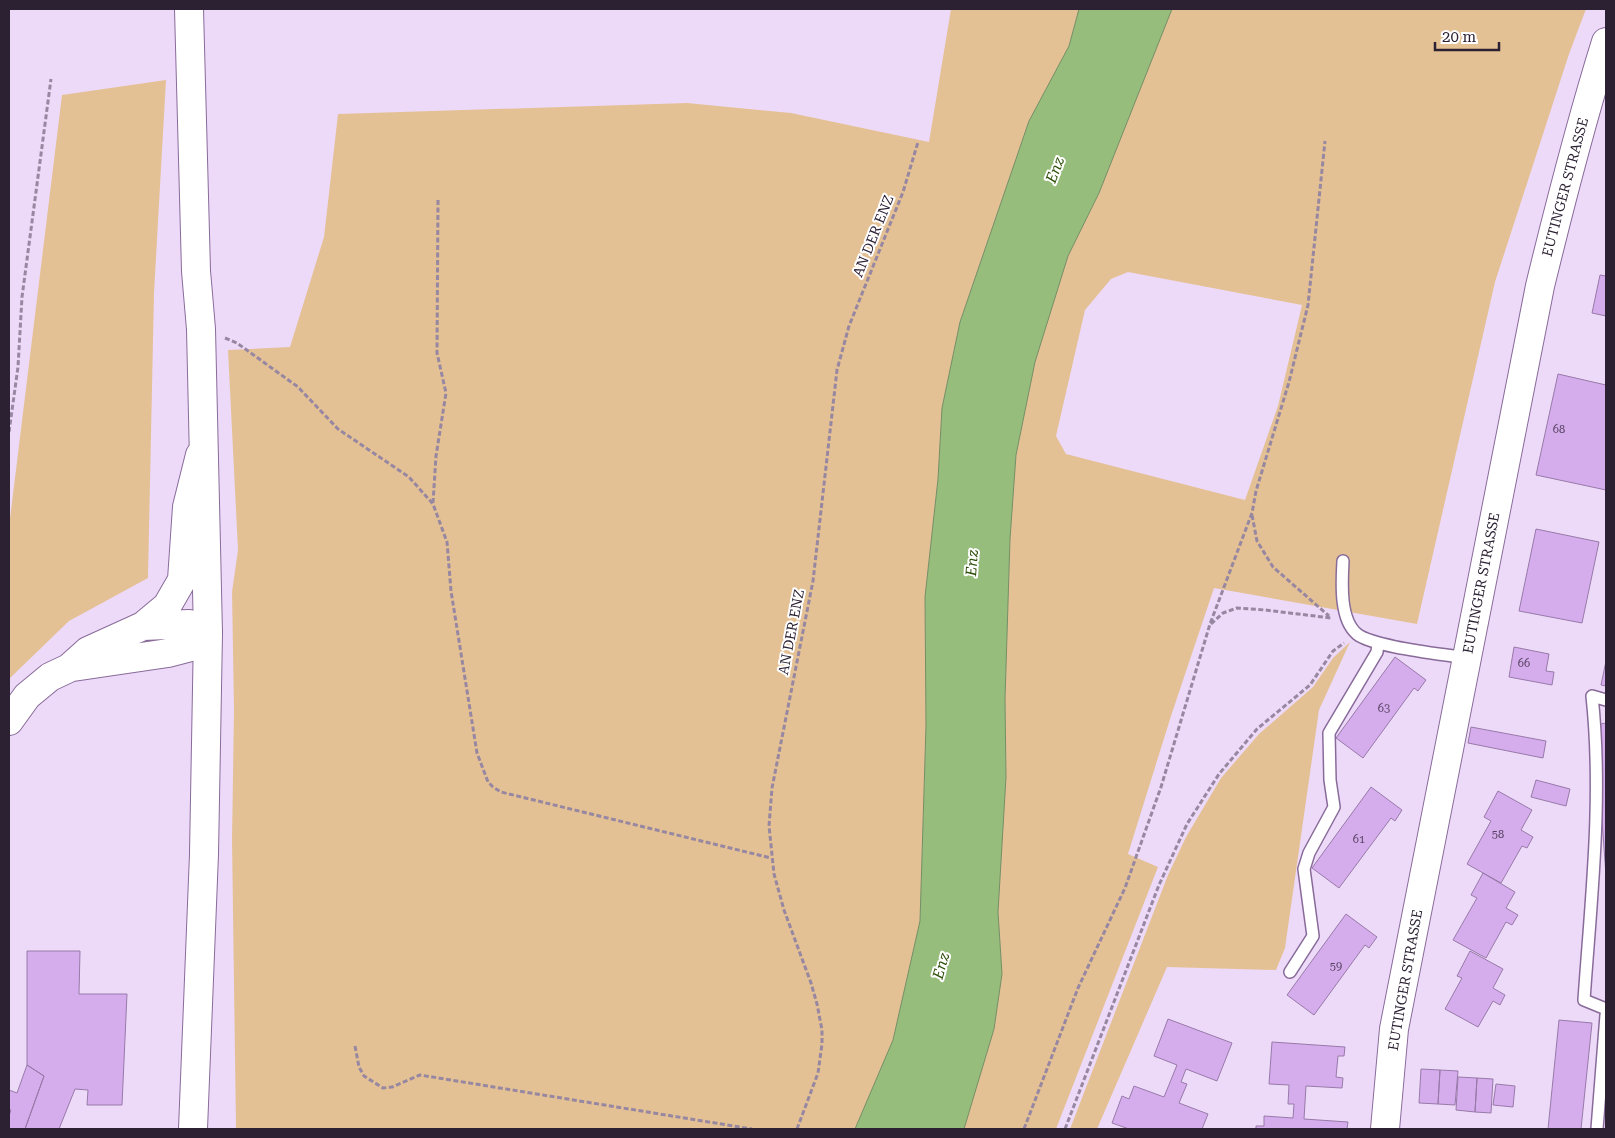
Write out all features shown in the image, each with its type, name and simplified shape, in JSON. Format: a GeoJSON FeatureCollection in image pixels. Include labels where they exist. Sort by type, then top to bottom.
{"type":"FeatureCollection","features":[{"type":"Feature","properties":{"kind":"street"},"geometry":{"type":"LineString","coordinates":[[189,9],[196,271],[204,438],[208,633],[204,854],[193,1129]]}},
{"type":"Feature","properties":{"kind":"street","name":"EUTINGER STRASSE"},"geometry":{"type":"LineString","coordinates":[[1385,1129],[1394,1029],[1540,286],[1562,196],[1606,42]]}},
{"type":"Feature","properties":{"kind":"street"},"geometry":{"type":"LineString","coordinates":[[9,721],[27,696],[50,677],[69,668],[88,651],[143,626],[166,606],[182,580],[187,507],[204,438]]}},
{"type":"Feature","properties":{"kind":"street"},"geometry":{"type":"LineString","coordinates":[[143,626],[189,624],[208,633]]}},
{"type":"Feature","properties":{"kind":"street"},"geometry":{"type":"LineString","coordinates":[[69,668],[168,653],[191,646],[208,633]]}},
{"type":"Feature","properties":{"kind":"lane"},"geometry":{"type":"LineString","coordinates":[[1343,561],[1341,588],[1346,617],[1357,634],[1378,643],[1466,658]]}},
{"type":"Feature","properties":{"kind":"lane"},"geometry":{"type":"LineString","coordinates":[[1290,972],[1313,936],[1304,869],[1309,853],[1334,807],[1330,780],[1328,733],[1377,652],[1378,643]]}},
{"type":"Feature","properties":{"kind":"lane"},"geometry":{"type":"LineString","coordinates":[[1606,700],[1592,696],[1595,725],[1597,824],[1584,1000],[1606,1009]]}},
{"type":"Feature","properties":{"kind":"lane"},"geometry":{"type":"LineString","coordinates":[[1597,1129],[1606,1015]]}},
{"type":"Feature","properties":{"kind":"path"},"geometry":{"type":"LineString","coordinates":[[9,432],[18,367],[22,297],[51,79]]}},
{"type":"Feature","properties":{"kind":"path"},"geometry":{"type":"LineString","coordinates":[[1024,1129],[1078,988],[1125,888],[1161,787],[1210,624],[1252,513],[1256,491],[1290,382],[1308,305],[1325,141]]}},
{"type":"Feature","properties":{"kind":"path","name":"AN DER ENZ"},"geometry":{"type":"LineString","coordinates":[[797,1129],[818,1073],[822,1030],[814,991],[784,910],[774,874],[769,826],[772,788],[813,581],[837,370],[849,326],[903,192],[918,142]]}},
{"type":"Feature","properties":{"kind":"path"},"geometry":{"type":"LineString","coordinates":[[432,504],[436,456],[446,393],[437,353],[438,200]]}},
{"type":"Feature","properties":{"kind":"path"},"geometry":{"type":"LineString","coordinates":[[200,328],[237,343],[298,387],[338,429],[409,477],[432,504],[447,542],[451,591],[477,753],[488,782],[501,792],[771,858]]}},
{"type":"Feature","properties":{"kind":"path"},"geometry":{"type":"LineString","coordinates":[[1252,513],[1257,541],[1273,567],[1332,618]]}},
{"type":"Feature","properties":{"kind":"path"},"geometry":{"type":"LineString","coordinates":[[1210,624],[1223,613],[1237,608],[1332,618],[1346,617]]}},
{"type":"Feature","properties":{"kind":"path"},"geometry":{"type":"LineString","coordinates":[[1065,1129],[1159,885],[1188,824],[1219,774],[1257,729],[1310,685],[1333,651],[1357,634]]}},
{"type":"Feature","properties":{"kind":"path"},"geometry":{"type":"LineString","coordinates":[[355,1046],[359,1067],[364,1076],[383,1088],[392,1087],[420,1075],[752,1129]]}},
{"type":"Feature","properties":{"kind":"shaded area"},"geometry":{"type":"Polygon","coordinates":[[[951,9],[1079,9],[1069,46],[1029,121],[960,322],[942,408],[938,479],[925,597],[926,726],[920,921],[893,1040],[855,1129],[236,1129],[232,840],[234,710],[232,592],[238,550],[228,350],[290,347],[324,237],[338,114],[687,103],[791,113],[929,142],[951,9]]]}},
{"type":"Feature","properties":{"kind":"shaded area"},"geometry":{"type":"Polygon","coordinates":[[[1172,9],[1586,9],[1569,54],[1495,282],[1417,624],[1214,588],[1171,716],[1128,854],[1158,867],[1056,1129],[964,1129],[994,1029],[1002,974],[998,912],[1006,777],[1005,699],[1010,539],[1016,455],[1035,362],[1068,256],[1099,193],[1172,9]],[[1128,272],[1111,279],[1085,310],[1056,436],[1066,454],[1245,500],[1278,406],[1302,305],[1128,272]]]}},
{"type":"Feature","properties":{"kind":"shaded area"},"geometry":{"type":"Polygon","coordinates":[[[166,80],[154,293],[148,578],[69,621],[9,679],[9,527],[62,95],[166,80]]]}},
{"type":"Feature","properties":{"kind":"shaded area"},"geometry":{"type":"Polygon","coordinates":[[[1350,642],[1319,710],[1285,948],[1276,970],[1167,967],[1097,1129],[1070,1129],[1168,875],[1186,837],[1221,778],[1259,734],[1313,687],[1333,658],[1350,642]]]}},
{"type":"Feature","properties":{"kind":"water","name":"Enz"},"geometry":{"type":"Polygon","coordinates":[[[1079,9],[1172,9],[1099,193],[1068,256],[1035,362],[1016,455],[1010,539],[1005,699],[1006,777],[998,912],[1002,974],[994,1029],[964,1129],[855,1129],[893,1040],[920,921],[926,726],[925,597],[938,479],[942,408],[960,322],[1029,121],[1069,46],[1079,9]]]}},
{"type":"Feature","properties":{"kind":"building"},"geometry":{"type":"Polygon","coordinates":[[[1600,275],[1606,276],[1606,316],[1592,313],[1600,275]]]}},
{"type":"Feature","properties":{"kind":"building"},"geometry":{"type":"Polygon","coordinates":[[[1558,374],[1606,385],[1606,490],[1536,475],[1558,374]]]}},
{"type":"Feature","properties":{"kind":"building"},"geometry":{"type":"Polygon","coordinates":[[[1536,529],[1599,542],[1582,623],[1519,611],[1536,529]]]}},
{"type":"Feature","properties":{"kind":"building"},"geometry":{"type":"Polygon","coordinates":[[[1514,647],[1549,654],[1546,671],[1554,672],[1552,685],[1509,677],[1514,647]]]}},
{"type":"Feature","properties":{"kind":"building"},"geometry":{"type":"Polygon","coordinates":[[[1395,657],[1426,680],[1418,691],[1414,688],[1363,758],[1336,738],[1395,657]]]}},
{"type":"Feature","properties":{"kind":"building"},"geometry":{"type":"Polygon","coordinates":[[[1606,661],[1606,686],[1601,685],[1606,661]]]}},
{"type":"Feature","properties":{"kind":"building"},"geometry":{"type":"Polygon","coordinates":[[[1606,723],[1606,875],[1595,725],[1606,723]]]}},
{"type":"Feature","properties":{"kind":"building"},"geometry":{"type":"Polygon","coordinates":[[[1471,727],[1546,741],[1543,758],[1468,743],[1471,727]]]}},
{"type":"Feature","properties":{"kind":"building"},"geometry":{"type":"Polygon","coordinates":[[[1536,780],[1570,789],[1566,806],[1531,797],[1536,780]]]}},
{"type":"Feature","properties":{"kind":"building"},"geometry":{"type":"Polygon","coordinates":[[[1371,787],[1402,810],[1395,821],[1391,818],[1339,888],[1312,868],[1371,787]]]}},
{"type":"Feature","properties":{"kind":"building"},"geometry":{"type":"Polygon","coordinates":[[[1498,791],[1532,810],[1521,830],[1533,837],[1527,848],[1522,846],[1501,883],[1467,864],[1491,821],[1484,817],[1498,791]]]}},
{"type":"Feature","properties":{"kind":"building"},"geometry":{"type":"Polygon","coordinates":[[[1483,873],[1515,892],[1506,908],[1518,915],[1512,925],[1506,922],[1486,958],[1453,940],[1477,898],[1471,895],[1483,873]]]}},
{"type":"Feature","properties":{"kind":"building"},"geometry":{"type":"Polygon","coordinates":[[[1346,914],[1377,937],[1369,948],[1365,945],[1314,1015],[1287,995],[1346,914]]]}},
{"type":"Feature","properties":{"kind":"building"},"geometry":{"type":"Polygon","coordinates":[[[27,951],[80,951],[79,994],[127,994],[122,1105],[87,1105],[88,1090],[75,1089],[59,1129],[25,1129],[44,1076],[27,1065],[27,951]]]}},
{"type":"Feature","properties":{"kind":"building"},"geometry":{"type":"Polygon","coordinates":[[[1470,951],[1503,969],[1493,988],[1505,995],[1500,1005],[1493,1001],[1478,1027],[1445,1009],[1462,978],[1457,976],[1470,951]]]}},
{"type":"Feature","properties":{"kind":"building"},"geometry":{"type":"Polygon","coordinates":[[[1168,1019],[1232,1043],[1217,1081],[1186,1069],[1181,1082],[1187,1084],[1179,1103],[1208,1114],[1202,1129],[1129,1129],[1112,1123],[1122,1096],[1129,1099],[1134,1086],[1164,1097],[1177,1065],[1154,1056],[1168,1019]]]}},
{"type":"Feature","properties":{"kind":"building"},"geometry":{"type":"Polygon","coordinates":[[[1559,1020],[1592,1023],[1581,1129],[1548,1129],[1559,1020]]]}},
{"type":"Feature","properties":{"kind":"building"},"geometry":{"type":"Polygon","coordinates":[[[1272,1042],[1345,1047],[1344,1056],[1338,1056],[1336,1077],[1343,1078],[1342,1088],[1306,1086],[1304,1119],[1348,1122],[1347,1129],[1256,1129],[1256,1126],[1264,1126],[1264,1116],[1293,1118],[1294,1104],[1288,1104],[1289,1085],[1269,1084],[1272,1042]]]}},
{"type":"Feature","properties":{"kind":"building"},"geometry":{"type":"Polygon","coordinates":[[[27,1065],[44,1076],[25,1129],[9,1129],[11,1110],[9,1109],[9,1090],[17,1093],[27,1065]]]}},
{"type":"Feature","properties":{"kind":"building"},"geometry":{"type":"Polygon","coordinates":[[[1421,1069],[1440,1070],[1438,1104],[1419,1103],[1421,1069]]]}},
{"type":"Feature","properties":{"kind":"building"},"geometry":{"type":"Polygon","coordinates":[[[1440,1070],[1458,1071],[1455,1105],[1438,1104],[1440,1070]]]}},
{"type":"Feature","properties":{"kind":"building"},"geometry":{"type":"Polygon","coordinates":[[[1458,1077],[1477,1078],[1475,1112],[1456,1110],[1458,1077]]]}},
{"type":"Feature","properties":{"kind":"building"},"geometry":{"type":"Polygon","coordinates":[[[1477,1078],[1493,1079],[1491,1113],[1475,1112],[1477,1078]]]}},
{"type":"Feature","properties":{"kind":"building"},"geometry":{"type":"Polygon","coordinates":[[[1496,1084],[1515,1086],[1513,1107],[1493,1105],[1496,1084]]]}}]}
